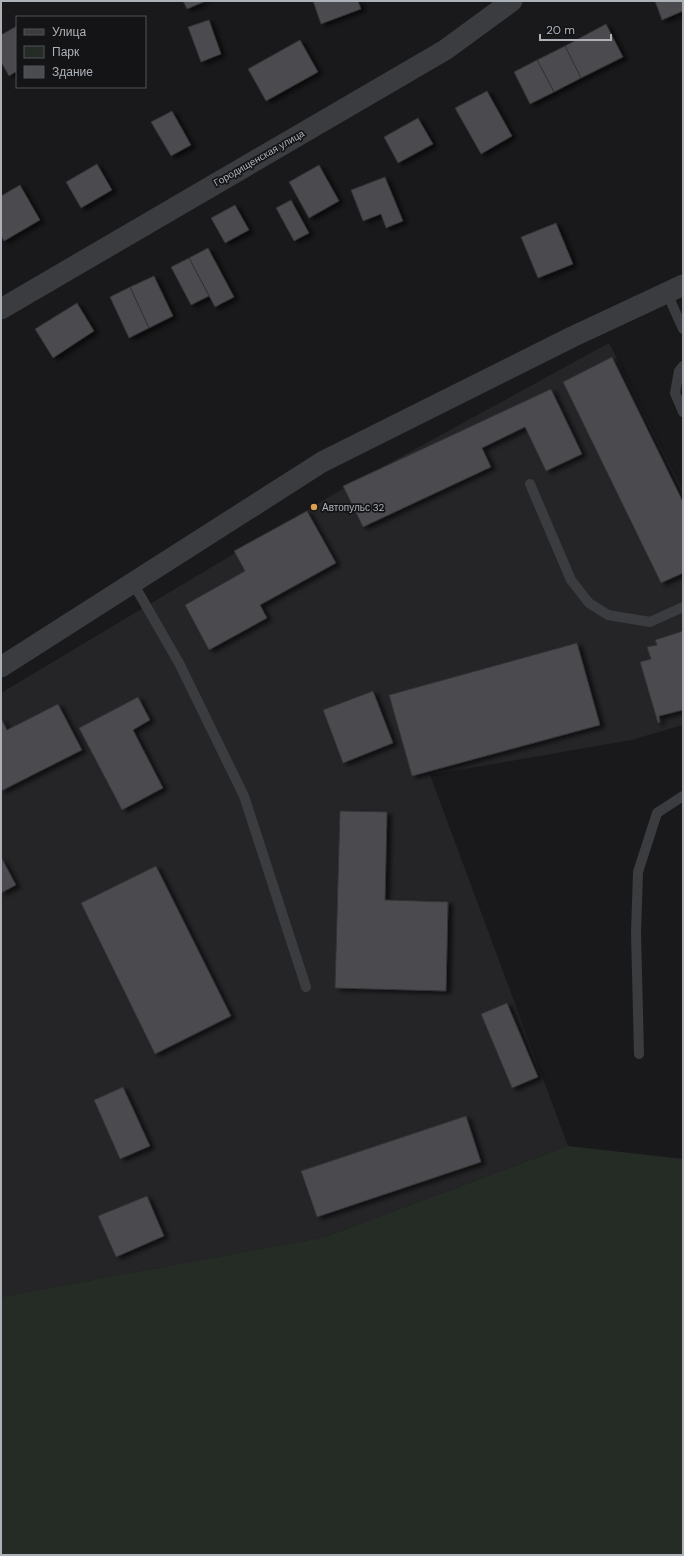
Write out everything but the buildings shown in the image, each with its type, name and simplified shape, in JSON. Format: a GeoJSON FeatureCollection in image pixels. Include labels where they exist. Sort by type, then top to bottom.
{"type":"FeatureCollection","features":[{"type":"Feature","properties":{"kind":"street","name":"Городищенская улица"},"geometry":{"type":"LineString","coordinates":[[1,309],[445,50],[512,1]]}},
{"type":"Feature","properties":{"kind":"street"},"geometry":{"type":"LineString","coordinates":[[1,667],[322,462],[572,337],[675,289]]}},
{"type":"Feature","properties":{"kind":"lane"},"geometry":{"type":"LineString","coordinates":[[675,289],[683,329]]}},
{"type":"Feature","properties":{"kind":"lane"},"geometry":{"type":"LineString","coordinates":[[683,366],[679,371],[675,393],[683,412]]}},
{"type":"Feature","properties":{"kind":"lane"},"geometry":{"type":"LineString","coordinates":[[530,484],[571,580],[589,603],[608,614],[650,622],[683,607]]}},
{"type":"Feature","properties":{"kind":"lane"},"geometry":{"type":"LineString","coordinates":[[133,583],[179,663],[244,796],[306,987]]}},
{"type":"Feature","properties":{"kind":"lane"},"geometry":{"type":"LineString","coordinates":[[639,1054],[636,933],[638,872],[657,813],[683,796]]}},
{"type":"Feature","properties":{"kind":"shaded area"},"geometry":{"type":"Polygon","coordinates":[[[609,343],[683,490],[683,725],[631,740],[430,775],[568,1146],[325,1237],[1,1297],[1,693],[344,488],[609,343]]]}},
{"type":"Feature","properties":{"kind":"green space"},"geometry":{"type":"Polygon","coordinates":[[[568,1146],[683,1159],[683,1555],[1,1555],[1,1297],[325,1237],[568,1146]]]}},
{"type":"Feature","properties":{"kind":"place","name":"Автопульс 32"},"geometry":{"type":"Point","coordinates":[314,507]}}]}
